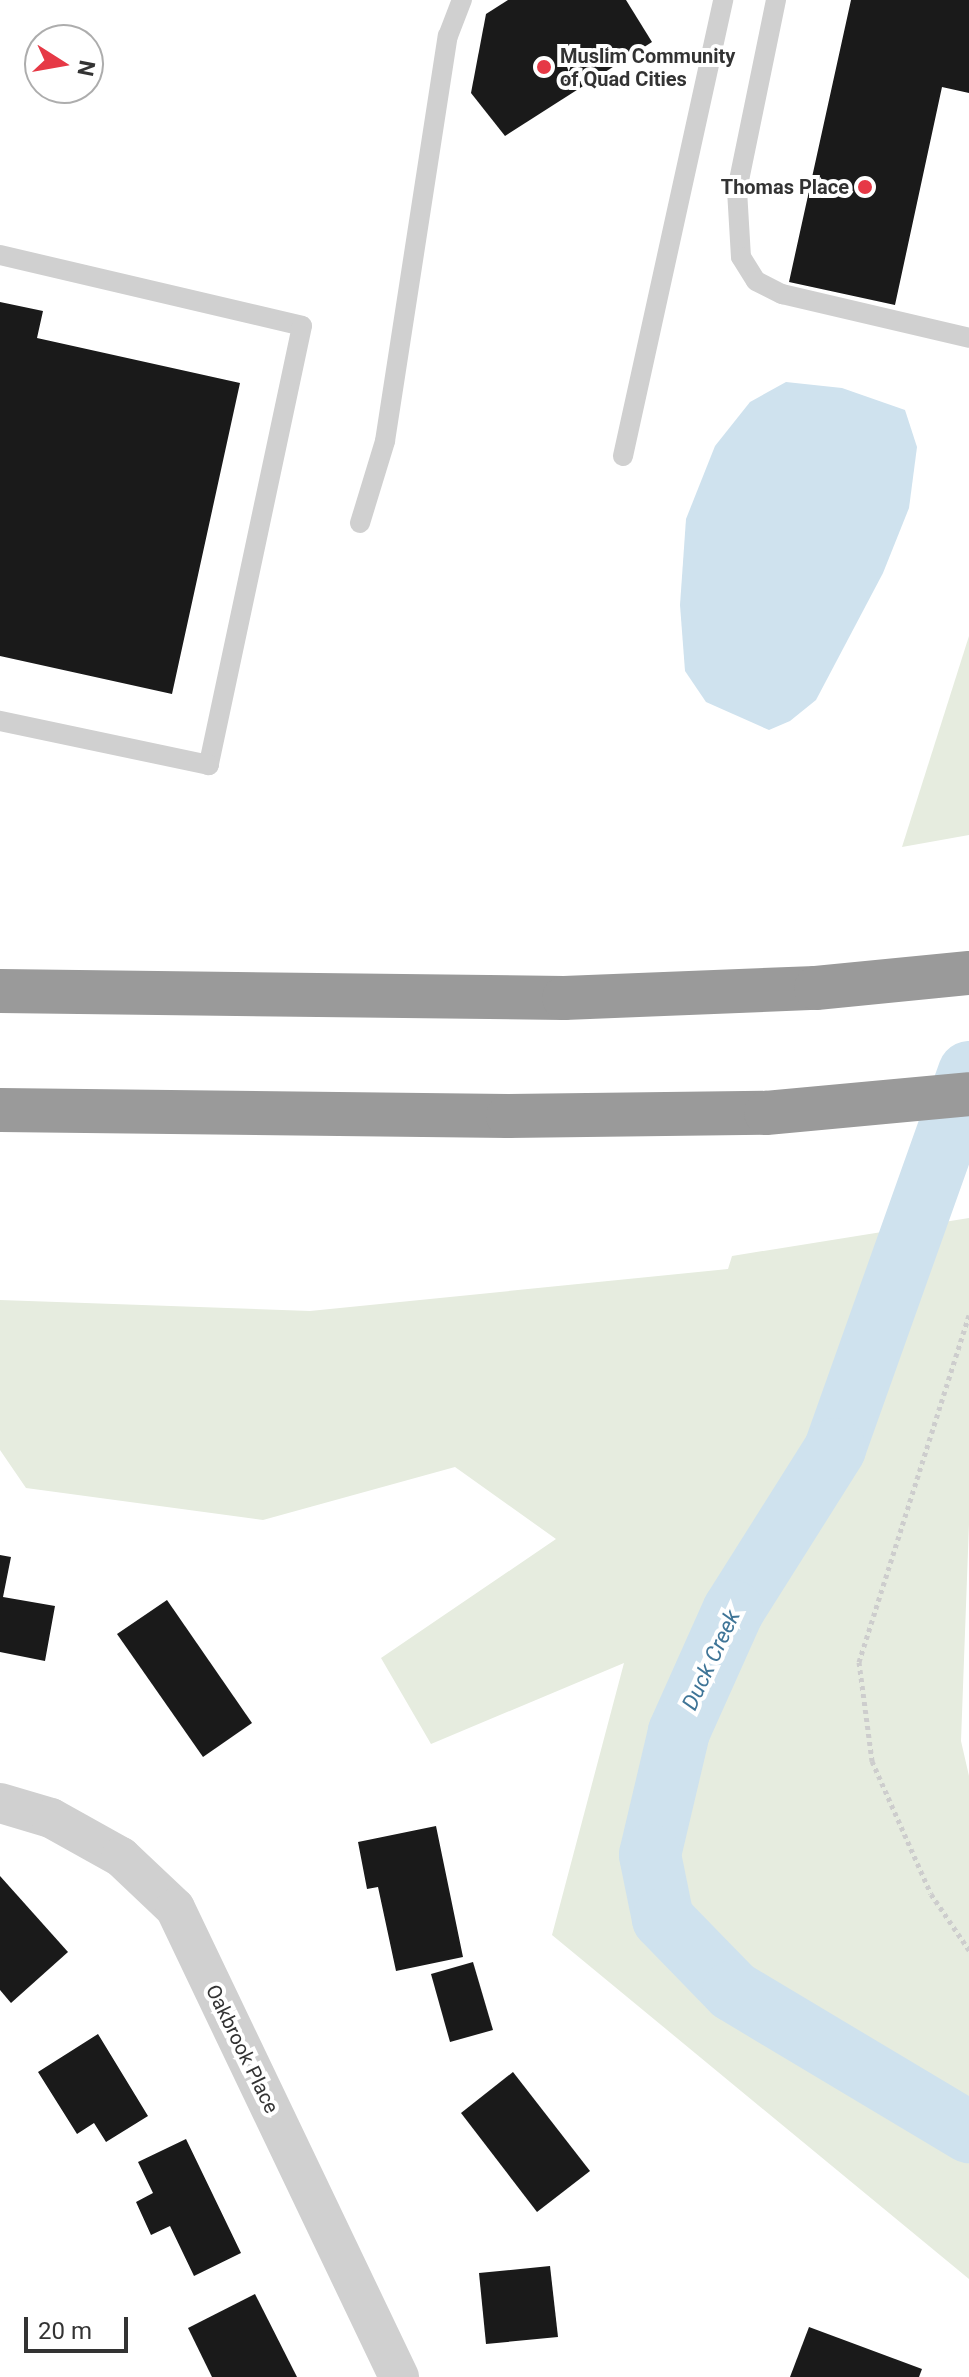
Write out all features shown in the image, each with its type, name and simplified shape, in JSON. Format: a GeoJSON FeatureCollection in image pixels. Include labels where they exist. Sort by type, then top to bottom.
{"type":"FeatureCollection","features":[{"type":"Feature","properties":{"kind":"highway"},"geometry":{"type":"LineString","coordinates":[[0,972],[96,992]]}},
{"type":"Feature","properties":{"kind":"highway"},"geometry":{"type":"LineString","coordinates":[[0,991],[564,998],[816,988],[969,973]]}},
{"type":"Feature","properties":{"kind":"highway"},"geometry":{"type":"LineString","coordinates":[[0,1110],[508,1116],[766,1113],[969,1094]]}},
{"type":"Feature","properties":{"kind":"street","name":"Oakbrook Place"},"geometry":{"type":"LineString","coordinates":[[0,1803],[51,1818],[121,1857],[175,1908],[399,2377]]}},
{"type":"Feature","properties":{"kind":"lane"},"geometry":{"type":"LineString","coordinates":[[360,523],[385,441],[448,36],[462,0]]}},
{"type":"Feature","properties":{"kind":"lane"},"geometry":{"type":"LineString","coordinates":[[623,456],[723,0]]}},
{"type":"Feature","properties":{"kind":"lane"},"geometry":{"type":"LineString","coordinates":[[776,0],[737,190],[741,257],[756,281],[782,294],[969,338]]}},
{"type":"Feature","properties":{"kind":"lane"},"geometry":{"type":"LineString","coordinates":[[0,255],[302,326],[209,765],[0,721]]}},
{"type":"Feature","properties":{"kind":"path"},"geometry":{"type":"LineString","coordinates":[[969,1315],[859,1662],[872,1761],[931,1894],[969,1950]]}},
{"type":"Feature","properties":{"kind":"shaded area"},"geometry":{"type":"Polygon","coordinates":[[[969,636],[969,835],[902,847],[969,636]]]}},
{"type":"Feature","properties":{"kind":"shaded area"},"geometry":{"type":"Polygon","coordinates":[[[969,1218],[969,1524],[961,1741],[969,1776],[969,2279],[552,1935],[624,1663],[431,1744],[381,1658],[556,1539],[455,1467],[263,1520],[26,1488],[0,1450],[0,1300],[310,1311],[728,1269],[732,1256],[969,1218]]]}},
{"type":"Feature","properties":{"kind":"water"},"geometry":{"type":"Polygon","coordinates":[[[786,382],[842,388],[905,410],[917,447],[909,508],[883,573],[816,700],[790,721],[769,730],[706,702],[685,671],[680,605],[686,519],[715,446],[750,402],[786,382]]]}},
{"type":"Feature","properties":{"kind":"building","name":"Muslim Community of Quad Cities"},"geometry":{"type":"Polygon","coordinates":[[[508,0],[626,0],[652,42],[505,136],[471,93],[486,14],[508,0]]]}},
{"type":"Feature","properties":{"kind":"building","name":"Thomas Place"},"geometry":{"type":"Polygon","coordinates":[[[851,0],[969,0],[969,93],[942,87],[895,305],[789,282],[851,0]]]}},
{"type":"Feature","properties":{"kind":"building"},"geometry":{"type":"Polygon","coordinates":[[[0,302],[43,311],[37,338],[240,383],[172,694],[0,656],[0,302]]]}},
{"type":"Feature","properties":{"kind":"building"},"geometry":{"type":"Polygon","coordinates":[[[0,1555],[11,1557],[3,1597],[55,1606],[45,1661],[0,1652],[0,1555]]]}},
{"type":"Feature","properties":{"kind":"building"},"geometry":{"type":"Polygon","coordinates":[[[167,1600],[252,1723],[203,1757],[117,1634],[167,1600]]]}},
{"type":"Feature","properties":{"kind":"building"},"geometry":{"type":"Polygon","coordinates":[[[436,1826],[463,1957],[396,1971],[378,1887],[367,1889],[358,1842],[436,1826]]]}},
{"type":"Feature","properties":{"kind":"building"},"geometry":{"type":"Polygon","coordinates":[[[0,1876],[68,1952],[11,2003],[0,1990],[0,1876]]]}},
{"type":"Feature","properties":{"kind":"building"},"geometry":{"type":"Polygon","coordinates":[[[473,1962],[493,2030],[450,2042],[431,1974],[473,1962]]]}},
{"type":"Feature","properties":{"kind":"building"},"geometry":{"type":"Polygon","coordinates":[[[98,2034],[148,2116],[106,2142],[94,2123],[77,2134],[38,2072],[98,2034]]]}},
{"type":"Feature","properties":{"kind":"building"},"geometry":{"type":"Polygon","coordinates":[[[513,2072],[590,2171],[537,2212],[461,2113],[513,2072]]]}},
{"type":"Feature","properties":{"kind":"building"},"geometry":{"type":"Polygon","coordinates":[[[186,2139],[241,2253],[194,2276],[170,2226],[151,2235],[136,2202],[153,2193],[138,2162],[186,2139]]]}},
{"type":"Feature","properties":{"kind":"building"},"geometry":{"type":"Polygon","coordinates":[[[550,2266],[558,2337],[486,2344],[479,2273],[550,2266]]]}},
{"type":"Feature","properties":{"kind":"building"},"geometry":{"type":"Polygon","coordinates":[[[255,2294],[297,2377],[212,2377],[188,2328],[255,2294]]]}},
{"type":"Feature","properties":{"kind":"building"},"geometry":{"type":"Polygon","coordinates":[[[809,2327],[922,2369],[919,2377],[790,2377],[809,2327]]]}},
{"type":"Feature","properties":{"kind":"waterway","name":"Duck Creek"},"geometry":{"type":"LineString","coordinates":[[969,1072],[835,1449],[733,1611],[679,1732],[650,1855],[663,1919],[733,1991],[969,2132]]}},
{"type":"Feature","properties":{"kind":"place","name":"Muslim Community of Quad Cities"},"geometry":{"type":"Point","coordinates":[544,67]}},
{"type":"Feature","properties":{"kind":"place","name":"Thomas Place"},"geometry":{"type":"Point","coordinates":[865,187]}}]}
